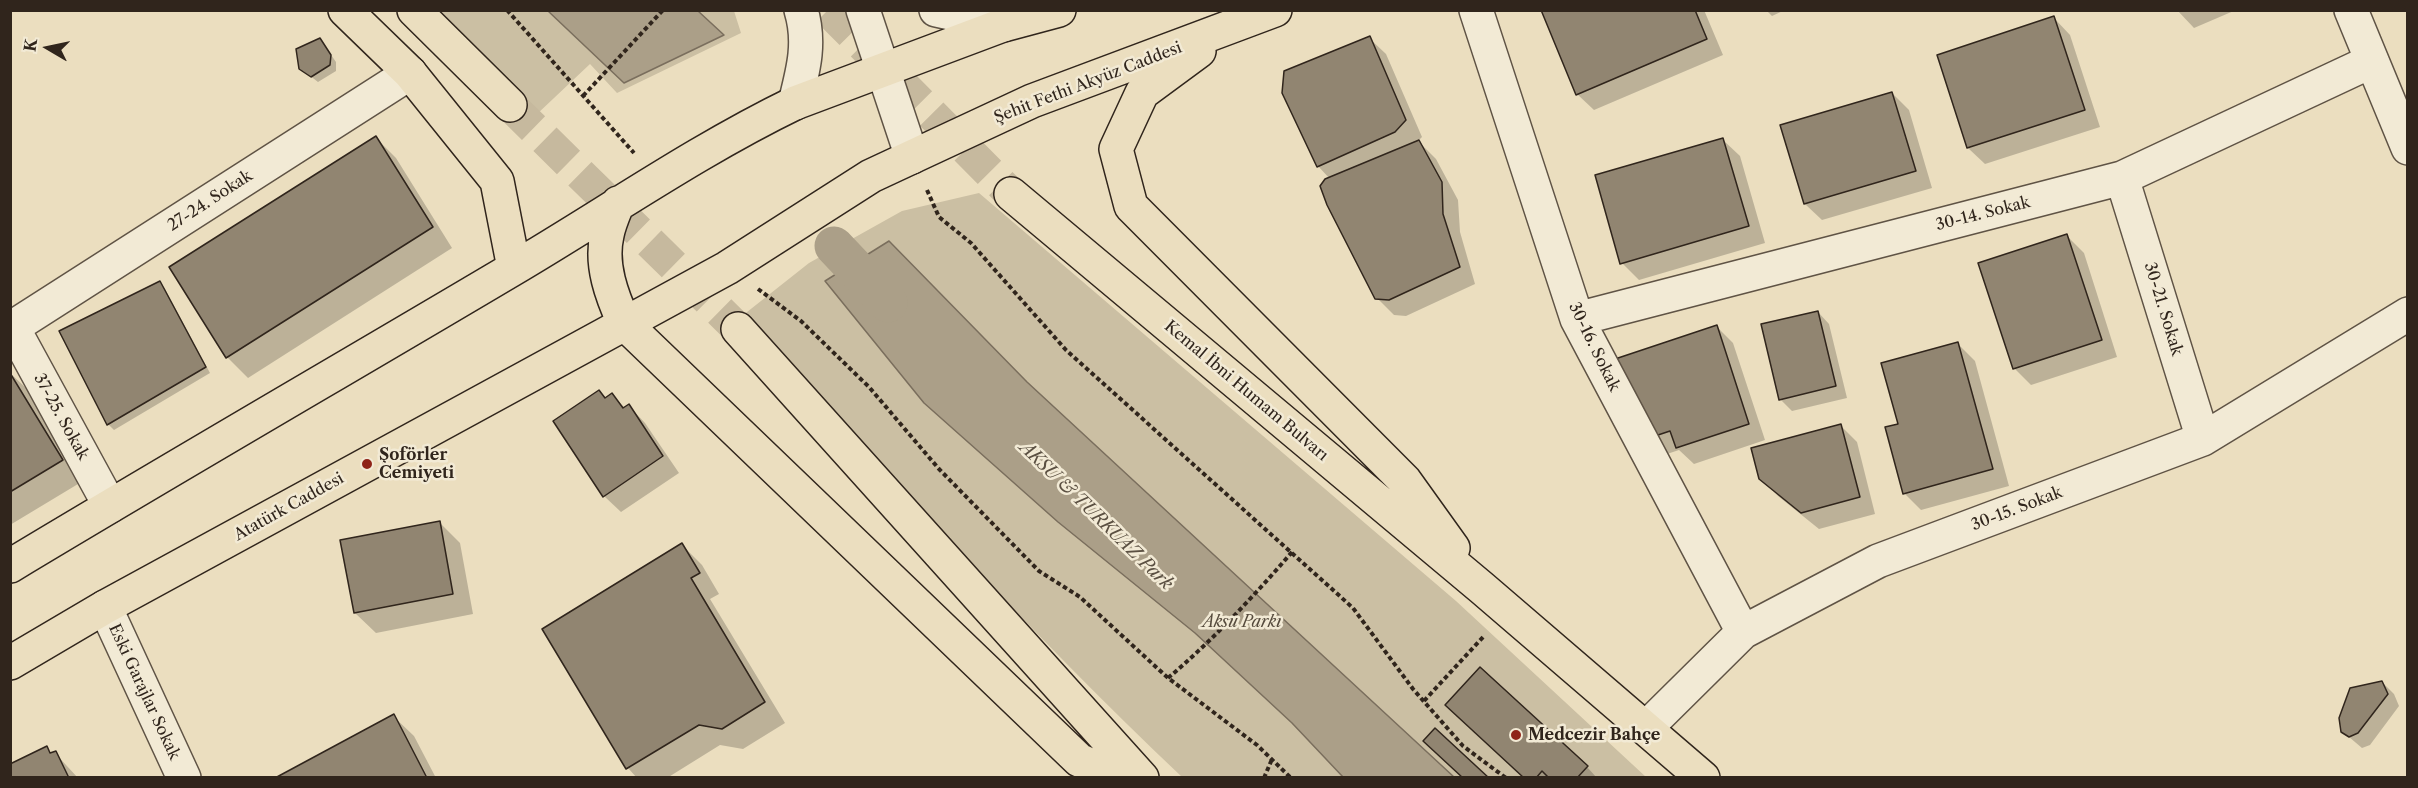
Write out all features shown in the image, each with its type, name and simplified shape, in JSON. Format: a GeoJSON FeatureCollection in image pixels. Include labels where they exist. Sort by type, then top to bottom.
{"type":"FeatureCollection","features":[{"type":"Feature","properties":{"kind":"main road"},"geometry":{"type":"LineString","coordinates":[[345,10],[410,73],[497,181],[514,268]]}},
{"type":"Feature","properties":{"kind":"main road"},"geometry":{"type":"LineString","coordinates":[[414,10],[510,105]]}},
{"type":"Feature","properties":{"kind":"main road"},"geometry":{"type":"LineString","coordinates":[[10,566],[514,268],[669,172],[781,110],[1003,25],[1059,10]]}},
{"type":"Feature","properties":{"kind":"main road","name":"Şehit Fethi Akyüz Caddesi"},"geometry":{"type":"LineString","coordinates":[[757,248],[871,176],[1032,101],[1275,10]]}},
{"type":"Feature","properties":{"kind":"main road"},"geometry":{"type":"LineString","coordinates":[[1229,28],[1142,93],[1116,149],[1131,206],[1405,481],[1482,588],[1703,777]]}},
{"type":"Feature","properties":{"kind":"main road","name":"Kemal İbni Humam Bulvarı"},"geometry":{"type":"LineString","coordinates":[[1011,194],[1482,588]]}},
{"type":"Feature","properties":{"kind":"main road"},"geometry":{"type":"LineString","coordinates":[[618,203],[607,234],[604,254],[611,294],[624,323],[1079,760],[1119,777]]}},
{"type":"Feature","properties":{"kind":"main road","name":"Atatürk Caddesi"},"geometry":{"type":"LineString","coordinates":[[10,663],[105,608],[727,268],[757,248]]}},
{"type":"Feature","properties":{"kind":"main road"},"geometry":{"type":"LineString","coordinates":[[738,329],[1142,777]]}},
{"type":"Feature","properties":{"kind":"street"},"geometry":{"type":"LineString","coordinates":[[781,110],[806,59],[806,28],[801,10]]}},
{"type":"Feature","properties":{"kind":"street"},"geometry":{"type":"LineString","coordinates":[[862,10],[912,157]]}},
{"type":"Feature","properties":{"kind":"street"},"geometry":{"type":"LineString","coordinates":[[936,10],[1003,25]]}},
{"type":"Feature","properties":{"kind":"street","name":"30-16. Sokak"},"geometry":{"type":"LineString","coordinates":[[1476,10],[1577,319],[1743,632]]}},
{"type":"Feature","properties":{"kind":"street"},"geometry":{"type":"LineString","coordinates":[[2352,10],[2408,148]]}},
{"type":"Feature","properties":{"kind":"street","name":"30-14. Sokak"},"geometry":{"type":"LineString","coordinates":[[1577,319],[2122,178],[2372,61]]}},
{"type":"Feature","properties":{"kind":"street","name":"27-24. Sokak"},"geometry":{"type":"LineString","coordinates":[[12,329],[410,73]]}},
{"type":"Feature","properties":{"kind":"street","name":"30-21. Sokak"},"geometry":{"type":"LineString","coordinates":[[2122,178],[2204,439]]}},
{"type":"Feature","properties":{"kind":"street","name":"30-15. Sokak"},"geometry":{"type":"LineString","coordinates":[[1646,728],[1743,632],[1878,561],[2204,439],[2408,314]]}},
{"type":"Feature","properties":{"kind":"street","name":"37-25. Sokak"},"geometry":{"type":"LineString","coordinates":[[12,329],[110,506]]}},
{"type":"Feature","properties":{"kind":"street","name":"Eski Garajlar Sokak"},"geometry":{"type":"LineString","coordinates":[[105,608],[184,777]]}},
{"type":"Feature","properties":{"kind":"path"},"geometry":{"type":"LineString","coordinates":[[507,10],[583,96],[669,172]]}},
{"type":"Feature","properties":{"kind":"path"},"geometry":{"type":"LineString","coordinates":[[583,96],[663,10]]}},
{"type":"Feature","properties":{"kind":"path"},"geometry":{"type":"LineString","coordinates":[[912,157],[939,217],[971,243],[1066,350],[1353,608],[1424,701],[1463,746],[1506,777]]}},
{"type":"Feature","properties":{"kind":"path"},"geometry":{"type":"LineString","coordinates":[[727,268],[801,321],[869,387],[939,469],[1039,571],[1080,597],[1168,678],[1257,745],[1291,777]]}},
{"type":"Feature","properties":{"kind":"path"},"geometry":{"type":"LineString","coordinates":[[1168,678],[1265,583],[1292,552]]}},
{"type":"Feature","properties":{"kind":"path"},"geometry":{"type":"LineString","coordinates":[[1424,701],[1508,610]]}},
{"type":"Feature","properties":{"kind":"path"},"geometry":{"type":"LineString","coordinates":[[1264,777],[1272,759]]}},
{"type":"Feature","properties":{"kind":"green space"},"geometry":{"type":"Polygon","coordinates":[[[437,11],[734,11],[741,33],[617,93],[590,64],[536,115],[437,11]]]}},
{"type":"Feature","properties":{"kind":"green space","name":"Aksu Parkı"},"geometry":{"type":"Polygon","coordinates":[[[979,193],[1456,601],[1646,777],[1182,777],[1013,608],[742,316],[809,263],[902,211],[979,193]]]}},
{"type":"Feature","properties":{"kind":"water"},"geometry":{"type":"Polygon","coordinates":[[[548,11],[698,11],[724,35],[624,83],[548,11]]]}},
{"type":"Feature","properties":{"kind":"water"},"geometry":{"type":"Polygon","coordinates":[[[889,241],[1027,382],[1454,777],[1343,777],[1292,723],[1195,633],[1058,522],[924,403],[825,281],[889,241]]]}},
{"type":"Feature","properties":{"kind":"building"},"geometry":{"type":"Polygon","coordinates":[[[1541,10],[1695,10],[1707,39],[1576,95],[1541,10]]]}},
{"type":"Feature","properties":{"kind":"building"},"geometry":{"type":"Polygon","coordinates":[[[2054,16],[2085,110],[1967,148],[1937,55],[2054,16]]]}},
{"type":"Feature","properties":{"kind":"building"},"geometry":{"type":"Polygon","coordinates":[[[1370,36],[1406,120],[1395,132],[1317,167],[1282,93],[1284,71],[1370,36]]]}},
{"type":"Feature","properties":{"kind":"building"},"geometry":{"type":"Polygon","coordinates":[[[320,38],[331,55],[330,65],[311,77],[299,69],[296,49],[320,38]]]}},
{"type":"Feature","properties":{"kind":"building"},"geometry":{"type":"Polygon","coordinates":[[[1892,92],[1916,171],[1804,204],[1780,125],[1892,92]]]}},
{"type":"Feature","properties":{"kind":"building"},"geometry":{"type":"Polygon","coordinates":[[[376,136],[433,227],[226,358],[169,267],[376,136]]]}},
{"type":"Feature","properties":{"kind":"building"},"geometry":{"type":"Polygon","coordinates":[[[1723,138],[1749,226],[1620,264],[1595,175],[1723,138]]]}},
{"type":"Feature","properties":{"kind":"building"},"geometry":{"type":"Polygon","coordinates":[[[1419,140],[1442,182],[1443,214],[1460,267],[1389,300],[1375,299],[1327,205],[1320,186],[1325,179],[1419,140]]]}},
{"type":"Feature","properties":{"kind":"building"},"geometry":{"type":"Polygon","coordinates":[[[2067,234],[2102,340],[2013,369],[1978,263],[2067,234]]]}},
{"type":"Feature","properties":{"kind":"building"},"geometry":{"type":"Polygon","coordinates":[[[160,281],[206,367],[107,425],[59,331],[160,281]]]}},
{"type":"Feature","properties":{"kind":"building"},"geometry":{"type":"Polygon","coordinates":[[[1818,311],[1836,386],[1779,400],[1761,324],[1818,311]]]}},
{"type":"Feature","properties":{"kind":"building"},"geometry":{"type":"Polygon","coordinates":[[[1717,325],[1749,424],[1676,448],[1670,431],[1649,438],[1612,360],[1717,325]]]}},
{"type":"Feature","properties":{"kind":"building"},"geometry":{"type":"Polygon","coordinates":[[[1958,342],[1993,469],[1903,494],[1885,427],[1898,424],[1881,363],[1958,342]]]}},
{"type":"Feature","properties":{"kind":"building"},"geometry":{"type":"Polygon","coordinates":[[[10,373],[63,460],[10,492],[10,373]]]}},
{"type":"Feature","properties":{"kind":"building"},"geometry":{"type":"Polygon","coordinates":[[[599,390],[605,398],[612,393],[623,408],[629,404],[663,456],[603,497],[553,421],[599,390]]]}},
{"type":"Feature","properties":{"kind":"building"},"geometry":{"type":"Polygon","coordinates":[[[1841,424],[1860,497],[1801,513],[1759,479],[1751,448],[1841,424]]]}},
{"type":"Feature","properties":{"kind":"building"},"geometry":{"type":"Polygon","coordinates":[[[440,521],[453,594],[354,613],[340,540],[440,521]]]}},
{"type":"Feature","properties":{"kind":"building"},"geometry":{"type":"Polygon","coordinates":[[[682,543],[700,573],[691,578],[765,702],[722,729],[699,725],[626,769],[542,629],[682,543]]]}},
{"type":"Feature","properties":{"kind":"building","name":"Medcezir Bahçe"},"geometry":{"type":"Polygon","coordinates":[[[1480,667],[1588,766],[1577,778],[1549,778],[1542,771],[1536,778],[1524,778],[1445,705],[1480,667]]]}},
{"type":"Feature","properties":{"kind":"building"},"geometry":{"type":"Polygon","coordinates":[[[2382,681],[2388,694],[2358,733],[2349,737],[2341,732],[2339,718],[2350,688],[2382,681]]]}},
{"type":"Feature","properties":{"kind":"building"},"geometry":{"type":"Polygon","coordinates":[[[394,714],[427,778],[275,778],[394,714]]]}},
{"type":"Feature","properties":{"kind":"building"},"geometry":{"type":"Polygon","coordinates":[[[1435,728],[1489,778],[1463,778],[1423,741],[1435,728]]]}},
{"type":"Feature","properties":{"kind":"building"},"geometry":{"type":"Polygon","coordinates":[[[47,746],[50,753],[56,751],[69,778],[10,778],[10,764],[47,746]]]}},
{"type":"Feature","properties":{"kind":"waterway","name":"AKSU & TURKUAZ Park"},"geometry":{"type":"LineString","coordinates":[[834,246],[888,303]]}},
{"type":"Feature","properties":{"kind":"tunnel"},"geometry":{"type":"LineString","coordinates":[[828,10],[1011,194]]}},
{"type":"Feature","properties":{"kind":"tunnel"},"geometry":{"type":"LineString","coordinates":[[510,105],[738,329]]}},
{"type":"Feature","properties":{"kind":"place","name":"Şoförler Cemiyeti"},"geometry":{"type":"Point","coordinates":[367,464]}},
{"type":"Feature","properties":{"kind":"place","name":"Medcezir Bahçe"},"geometry":{"type":"Point","coordinates":[1516,735]}}]}
